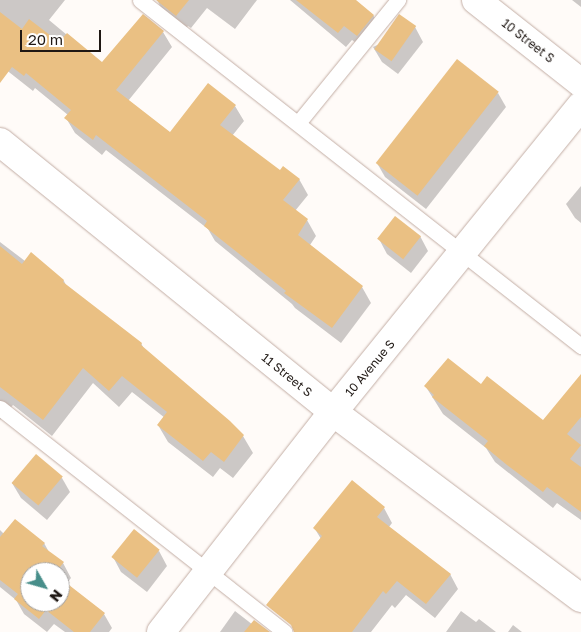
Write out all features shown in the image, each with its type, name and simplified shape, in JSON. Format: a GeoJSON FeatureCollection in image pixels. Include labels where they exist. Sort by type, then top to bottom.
{"type":"FeatureCollection","features":[{"type":"Feature","properties":{"kind":"street","name":"10 Street S"},"geometry":{"type":"LineString","coordinates":[[476,0],[581,83]]}},
{"type":"Feature","properties":{"kind":"street","name":"10 Avenue S"},"geometry":{"type":"LineString","coordinates":[[161,632],[333,412],[464,253],[581,106]]}},
{"type":"Feature","properties":{"kind":"street","name":"11 Street S"},"geometry":{"type":"LineString","coordinates":[[0,142],[333,412],[581,598]]}},
{"type":"Feature","properties":{"kind":"lane"},"geometry":{"type":"LineString","coordinates":[[140,0],[581,346]]}},
{"type":"Feature","properties":{"kind":"lane"},"geometry":{"type":"LineString","coordinates":[[298,123],[398,0]]}},
{"type":"Feature","properties":{"kind":"lane"},"geometry":{"type":"LineString","coordinates":[[0,408],[285,632]]}},
{"type":"Feature","properties":{"kind":"building"},"geometry":{"type":"Polygon","coordinates":[[[156,0],[189,0],[176,16],[156,0]]]}},
{"type":"Feature","properties":{"kind":"building"},"geometry":{"type":"Polygon","coordinates":[[[296,0],[356,0],[374,15],[357,36],[344,26],[338,33],[296,0]]]}},
{"type":"Feature","properties":{"kind":"building"},"geometry":{"type":"Polygon","coordinates":[[[0,12],[22,29],[29,19],[59,42],[67,33],[102,62],[143,14],[164,31],[116,90],[170,132],[208,83],[236,105],[220,125],[280,170],[283,166],[300,179],[283,200],[308,219],[298,235],[363,286],[332,328],[284,293],[286,291],[204,226],[207,221],[96,135],[93,140],[64,118],[71,110],[26,73],[24,76],[12,67],[0,83],[0,12]]]}},
{"type":"Feature","properties":{"kind":"building"},"geometry":{"type":"Polygon","coordinates":[[[399,14],[416,26],[392,61],[374,49],[399,14]]]}},
{"type":"Feature","properties":{"kind":"building"},"geometry":{"type":"Polygon","coordinates":[[[457,59],[499,92],[417,196],[376,163],[457,59]]]}},
{"type":"Feature","properties":{"kind":"building"},"geometry":{"type":"Polygon","coordinates":[[[395,216],[421,236],[403,259],[377,239],[395,216]]]}},
{"type":"Feature","properties":{"kind":"building"},"geometry":{"type":"Polygon","coordinates":[[[0,246],[22,264],[31,252],[64,280],[63,282],[142,343],[141,345],[230,421],[244,435],[224,462],[211,452],[203,461],[157,425],[167,412],[122,376],[109,391],[83,368],[43,420],[0,387],[0,246]]]}},
{"type":"Feature","properties":{"kind":"building"},"geometry":{"type":"Polygon","coordinates":[[[448,358],[481,384],[487,376],[543,420],[581,374],[581,417],[567,434],[581,445],[570,459],[581,467],[581,512],[547,487],[543,492],[507,465],[484,446],[488,441],[432,397],[434,395],[424,386],[448,358]]]}},
{"type":"Feature","properties":{"kind":"building"},"geometry":{"type":"Polygon","coordinates":[[[36,454],[63,476],[38,506],[12,483],[36,454]]]}},
{"type":"Feature","properties":{"kind":"building"},"geometry":{"type":"Polygon","coordinates":[[[352,480],[385,507],[377,517],[451,574],[426,604],[397,581],[386,594],[383,591],[352,632],[294,632],[291,625],[266,605],[322,536],[313,528],[352,480]]]}},
{"type":"Feature","properties":{"kind":"building"},"geometry":{"type":"Polygon","coordinates":[[[15,519],[45,543],[42,546],[64,562],[20,562],[20,604],[14,599],[18,594],[0,580],[0,537],[15,519]]]}},
{"type":"Feature","properties":{"kind":"building"},"geometry":{"type":"Polygon","coordinates":[[[134,529],[160,550],[137,578],[111,557],[134,529]]]}},
{"type":"Feature","properties":{"kind":"building"},"geometry":{"type":"Polygon","coordinates":[[[70,586],[105,613],[90,632],[74,632],[49,612],[70,612],[70,586]]]}},
{"type":"Feature","properties":{"kind":"building"},"geometry":{"type":"Polygon","coordinates":[[[30,612],[44,612],[39,619],[30,612]]]}},
{"type":"Feature","properties":{"kind":"building"},"geometry":{"type":"Polygon","coordinates":[[[254,620],[270,632],[244,632],[254,620]]]}}]}
